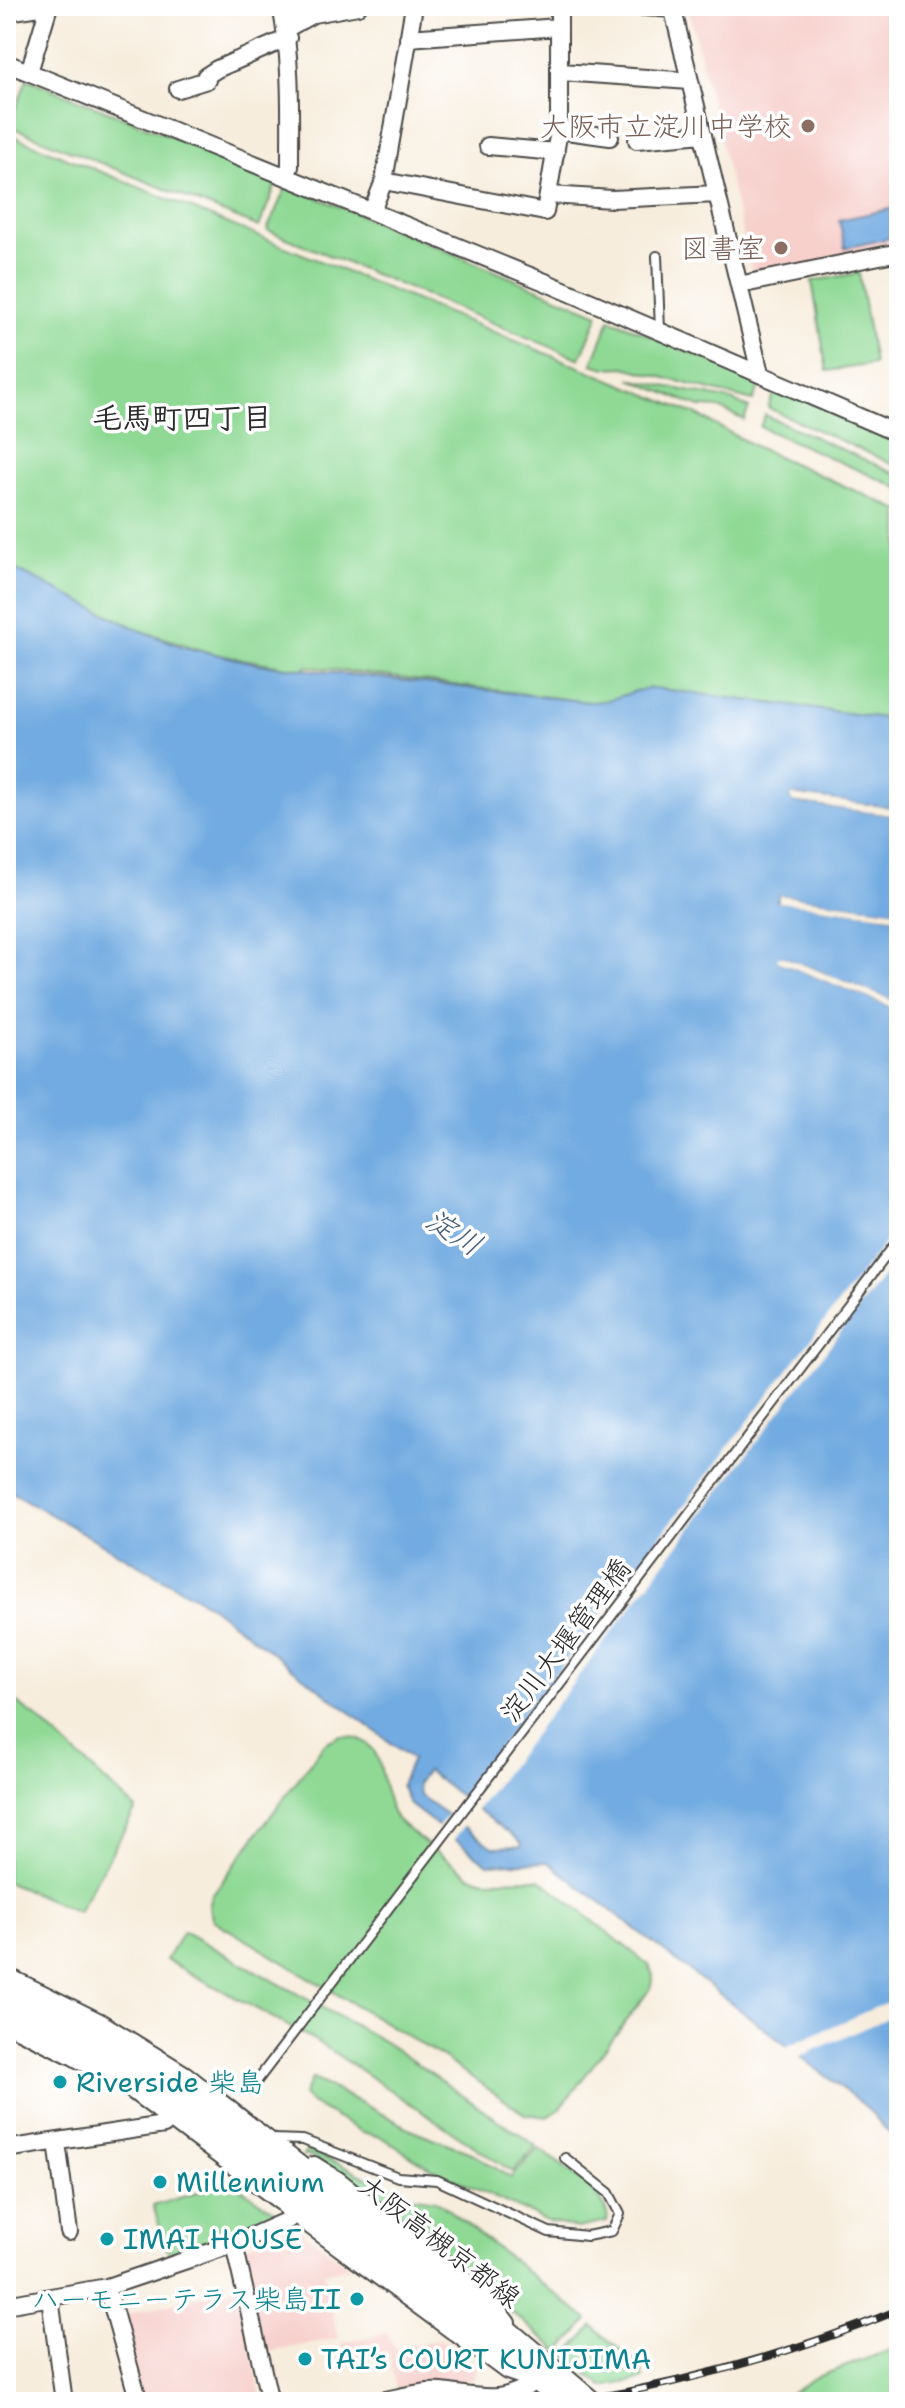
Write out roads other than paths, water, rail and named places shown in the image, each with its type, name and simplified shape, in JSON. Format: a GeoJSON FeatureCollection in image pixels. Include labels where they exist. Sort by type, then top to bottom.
{"type":"FeatureCollection","features":[{"type":"Feature","properties":{"kind":"main road","name":"大阪高槻京都線"},"geometry":{"type":"LineString","coordinates":[[6,1980],[127,2042],[183,2078],[527,2349],[589,2402]]}},
{"type":"Feature","properties":{"kind":"main road","name":"大阪高槻京都線"},"geometry":{"type":"LineString","coordinates":[[6,2001],[91,2043],[165,2088],[567,2402]]}},
{"type":"Feature","properties":{"kind":"main road","name":"大阪高槻京都線"},"geometry":{"type":"LineString","coordinates":[[537,2381],[550,2402]]}},
{"type":"Feature","properties":{"kind":"street"},"geometry":{"type":"LineString","coordinates":[[6,7],[14,11],[48,6],[29,72]]}},
{"type":"Feature","properties":{"kind":"street"},"geometry":{"type":"LineString","coordinates":[[281,6],[287,33],[290,167],[286,175]]}},
{"type":"Feature","properties":{"kind":"street"},"geometry":{"type":"LineString","coordinates":[[178,89],[207,80],[206,76],[217,69],[287,33],[313,14],[358,6]]}},
{"type":"Feature","properties":{"kind":"street"},"geometry":{"type":"LineString","coordinates":[[372,211],[384,181],[414,6]]}},
{"type":"Feature","properties":{"kind":"street"},"geometry":{"type":"LineString","coordinates":[[384,181],[545,212],[559,130],[559,6]]}},
{"type":"Feature","properties":{"kind":"street"},"geometry":{"type":"LineString","coordinates":[[630,6],[672,8],[760,373]]}},
{"type":"Feature","properties":{"kind":"street"},"geometry":{"type":"LineString","coordinates":[[408,38],[559,27]]}},
{"type":"Feature","properties":{"kind":"street"},"geometry":{"type":"LineString","coordinates":[[6,63],[286,175],[899,434]]}},
{"type":"Feature","properties":{"kind":"street"},"geometry":{"type":"LineString","coordinates":[[561,72],[690,81]]}},
{"type":"Feature","properties":{"kind":"street"},"geometry":{"type":"LineString","coordinates":[[559,130],[610,137]]}},
{"type":"Feature","properties":{"kind":"street"},"geometry":{"type":"LineString","coordinates":[[637,140],[703,134]]}},
{"type":"Feature","properties":{"kind":"street"},"geometry":{"type":"LineString","coordinates":[[488,146],[556,152]]}},
{"type":"Feature","properties":{"kind":"street"},"geometry":{"type":"LineString","coordinates":[[550,195],[612,199],[717,194]]}},
{"type":"Feature","properties":{"kind":"street"},"geometry":{"type":"LineString","coordinates":[[739,285],[899,252]]}},
{"type":"Feature","properties":{"kind":"street"},"geometry":{"type":"LineString","coordinates":[[6,2020],[95,2065],[173,2115],[286,2202],[293,2213],[507,2371],[537,2381]]}},
{"type":"Feature","properties":{"kind":"street"},"geometry":{"type":"LineString","coordinates":[[6,2149],[164,2125],[173,2115]]}},
{"type":"Feature","properties":{"kind":"street"},"geometry":{"type":"LineString","coordinates":[[57,2142],[69,2232]]}},
{"type":"Feature","properties":{"kind":"street"},"geometry":{"type":"LineString","coordinates":[[314,2165],[338,2180],[488,2298],[527,2349]]}},
{"type":"Feature","properties":{"kind":"street"},"geometry":{"type":"LineString","coordinates":[[6,2305],[107,2287],[234,2244],[288,2220],[293,2213]]}},
{"type":"Feature","properties":{"kind":"street"},"geometry":{"type":"LineString","coordinates":[[234,2244],[270,2402]]}},
{"type":"Feature","properties":{"kind":"street"},"geometry":{"type":"LineString","coordinates":[[107,2287],[139,2402]]}},
{"type":"Feature","properties":{"kind":"street"},"geometry":{"type":"LineString","coordinates":[[50,2298],[64,2402]]}},
{"type":"Feature","properties":{"kind":"street"},"geometry":{"type":"LineString","coordinates":[[374,2402],[506,2397],[537,2381]]}},
{"type":"Feature","properties":{"kind":"lane"},"geometry":{"type":"LineString","coordinates":[[657,256],[660,331]]}},
{"type":"Feature","properties":{"kind":"lane","name":"淀川大堰管理橋"},"geometry":{"type":"LineString","coordinates":[[256,2082],[899,1239]]}},
{"type":"Feature","properties":{"kind":"lane"},"geometry":{"type":"LineString","coordinates":[[261,2139],[303,2140],[398,2177],[437,2180],[562,2235],[587,2236],[612,2231],[619,2220],[614,2200],[565,2158]]}},
{"type":"Feature","properties":{"kind":"water"},"geometry":{"type":"Polygon","coordinates":[[[899,207],[899,236],[845,248],[839,220],[899,207]]]}},
{"type":"Feature","properties":{"kind":"water","name":"淀川"},"geometry":{"type":"Polygon","coordinates":[[[6,565],[139,630],[184,647],[259,664],[589,702],[653,688],[899,720],[899,809],[791,795],[792,802],[899,816],[899,911],[779,895],[777,901],[899,917],[899,1003],[781,956],[779,962],[899,1010],[899,2144],[865,2106],[548,1862],[488,1864],[409,1804],[401,1785],[412,1759],[209,1605],[6,1489],[6,565]],[[427,1771],[417,1784],[419,1795],[493,1847],[521,1846],[522,1843],[427,1771]]]}},
{"type":"Feature","properties":{"kind":"railway"},"geometry":{"type":"LineString","coordinates":[[573,2402],[657,2386],[739,2365],[899,2310]]}},
{"type":"Feature","properties":{"kind":"place","name":"大阪市立淀川中学校"},"geometry":{"type":"Point","coordinates":[808,126]}},
{"type":"Feature","properties":{"kind":"place","name":"図書室"},"geometry":{"type":"Point","coordinates":[781,248]}},
{"type":"Feature","properties":{"kind":"place","name":"Riverside 柴島"},"geometry":{"type":"Point","coordinates":[60,2082]}},
{"type":"Feature","properties":{"kind":"place","name":"Millennium"},"geometry":{"type":"Point","coordinates":[160,2182]}},
{"type":"Feature","properties":{"kind":"place","name":"IMAI HOUSE"},"geometry":{"type":"Point","coordinates":[107,2239]}},
{"type":"Feature","properties":{"kind":"place","name":"ハーモニーテラス柴島II"},"geometry":{"type":"Point","coordinates":[357,2299]}},
{"type":"Feature","properties":{"kind":"place","name":"TAI’s COURT KUNIJIMA"},"geometry":{"type":"Point","coordinates":[305,2359]}},
{"type":"Feature","properties":{"kind":"district","name":"毛馬町四丁目"},"geometry":{"type":"Point","coordinates":[182,417]}}]}
